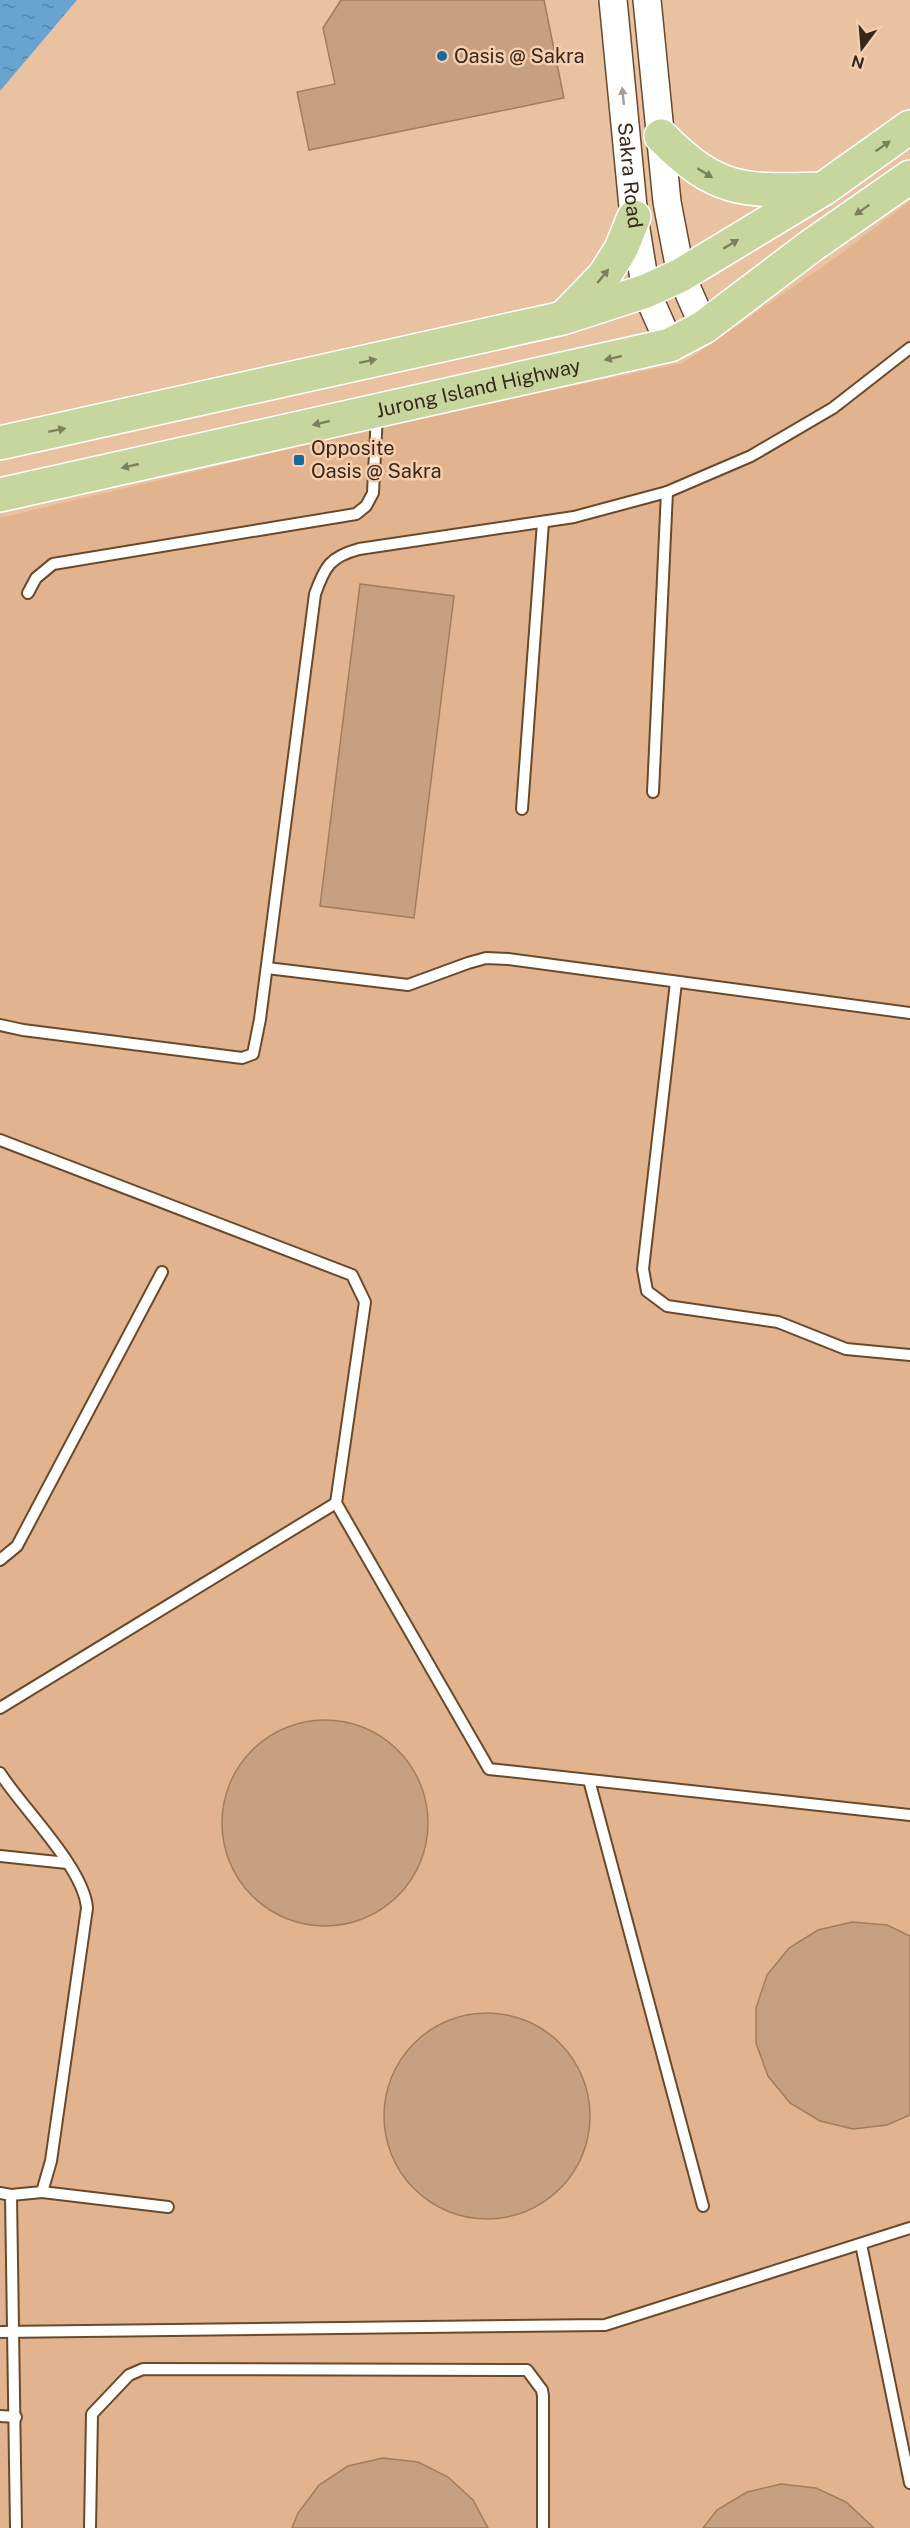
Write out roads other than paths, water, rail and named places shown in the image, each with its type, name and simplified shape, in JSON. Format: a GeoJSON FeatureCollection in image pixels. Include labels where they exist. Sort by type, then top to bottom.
{"type":"FeatureCollection","features":[{"type":"Feature","properties":{"kind":"main road"},"geometry":{"type":"LineString","coordinates":[[0,442],[562,318],[646,291],[681,275],[823,189],[910,127]]}},
{"type":"Feature","properties":{"kind":"main road"},"geometry":{"type":"LineString","coordinates":[[661,135],[685,160],[719,182],[754,190],[823,189]]}},
{"type":"Feature","properties":{"kind":"main road","name":"Jurong Island Highway"},"geometry":{"type":"LineString","coordinates":[[0,495],[670,345],[704,327],[811,246],[910,177]]}},
{"type":"Feature","properties":{"kind":"main road"},"geometry":{"type":"LineString","coordinates":[[562,318],[604,276],[621,249],[634,217]]}},
{"type":"Feature","properties":{"kind":"street","name":"Sakra Road"},"geometry":{"type":"LineString","coordinates":[[613,0],[634,217],[646,291],[670,345]]}},
{"type":"Feature","properties":{"kind":"street","name":"Sakra Road"},"geometry":{"type":"LineString","coordinates":[[647,0],[667,202],[681,275],[704,327]]}},
{"type":"Feature","properties":{"kind":"lane"},"geometry":{"type":"LineString","coordinates":[[0,1025],[23,1030],[248,1058],[253,1054],[267,968],[315,594],[322,574],[338,556],[359,549],[574,517],[667,492],[751,456],[833,408],[910,348]]}},
{"type":"Feature","properties":{"kind":"lane"},"geometry":{"type":"LineString","coordinates":[[28,593],[36,578],[53,564],[356,514],[366,506],[373,493],[378,410]]}},
{"type":"Feature","properties":{"kind":"lane"},"geometry":{"type":"LineString","coordinates":[[653,792],[667,492]]}},
{"type":"Feature","properties":{"kind":"lane"},"geometry":{"type":"LineString","coordinates":[[522,809],[543,522]]}},
{"type":"Feature","properties":{"kind":"lane"},"geometry":{"type":"LineString","coordinates":[[267,968],[408,985],[486,958],[910,1013]]}},
{"type":"Feature","properties":{"kind":"lane"},"geometry":{"type":"LineString","coordinates":[[676,982],[643,1269],[647,1291],[667,1306],[778,1322],[846,1349],[910,1355]]}},
{"type":"Feature","properties":{"kind":"lane"},"geometry":{"type":"LineString","coordinates":[[0,1140],[352,1275],[365,1302],[336,1503],[489,1769],[910,1815]]}},
{"type":"Feature","properties":{"kind":"lane"},"geometry":{"type":"LineString","coordinates":[[0,1560],[16,1546],[162,1272]]}},
{"type":"Feature","properties":{"kind":"lane"},"geometry":{"type":"LineString","coordinates":[[0,1708],[336,1503]]}},
{"type":"Feature","properties":{"kind":"lane"},"geometry":{"type":"LineString","coordinates":[[0,1773],[67,1863],[83,1889],[87,1908],[51,2161],[42,2192]]}},
{"type":"Feature","properties":{"kind":"lane"},"geometry":{"type":"LineString","coordinates":[[589,1780],[703,2206]]}},
{"type":"Feature","properties":{"kind":"lane"},"geometry":{"type":"LineString","coordinates":[[0,1856],[67,1863]]}},
{"type":"Feature","properties":{"kind":"lane"},"geometry":{"type":"LineString","coordinates":[[16,2528],[14,2332],[6,2194],[42,2192],[168,2206]]}},
{"type":"Feature","properties":{"kind":"lane"},"geometry":{"type":"LineString","coordinates":[[0,2332],[605,2325],[910,2228]]}},
{"type":"Feature","properties":{"kind":"lane"},"geometry":{"type":"LineString","coordinates":[[861,2244],[910,2483]]}},
{"type":"Feature","properties":{"kind":"lane"},"geometry":{"type":"LineString","coordinates":[[90,2528],[92,2414],[129,2375],[143,2368],[527,2370],[542,2390],[543,2396],[543,2528]]}},
{"type":"Feature","properties":{"kind":"lane"},"geometry":{"type":"LineString","coordinates":[[0,2416],[16,2417]]}},
{"type":"Feature","properties":{"kind":"water"},"geometry":{"type":"Polygon","coordinates":[[[0,0],[77,0],[0,91],[0,0]]]}},
{"type":"Feature","properties":{"kind":"place","name":"Oasis @ Sakra"},"geometry":{"type":"Point","coordinates":[442,56]}},
{"type":"Feature","properties":{"kind":"place","name":"Opposite Oasis @ Sakra"},"geometry":{"type":"Point","coordinates":[299,460]}}]}
